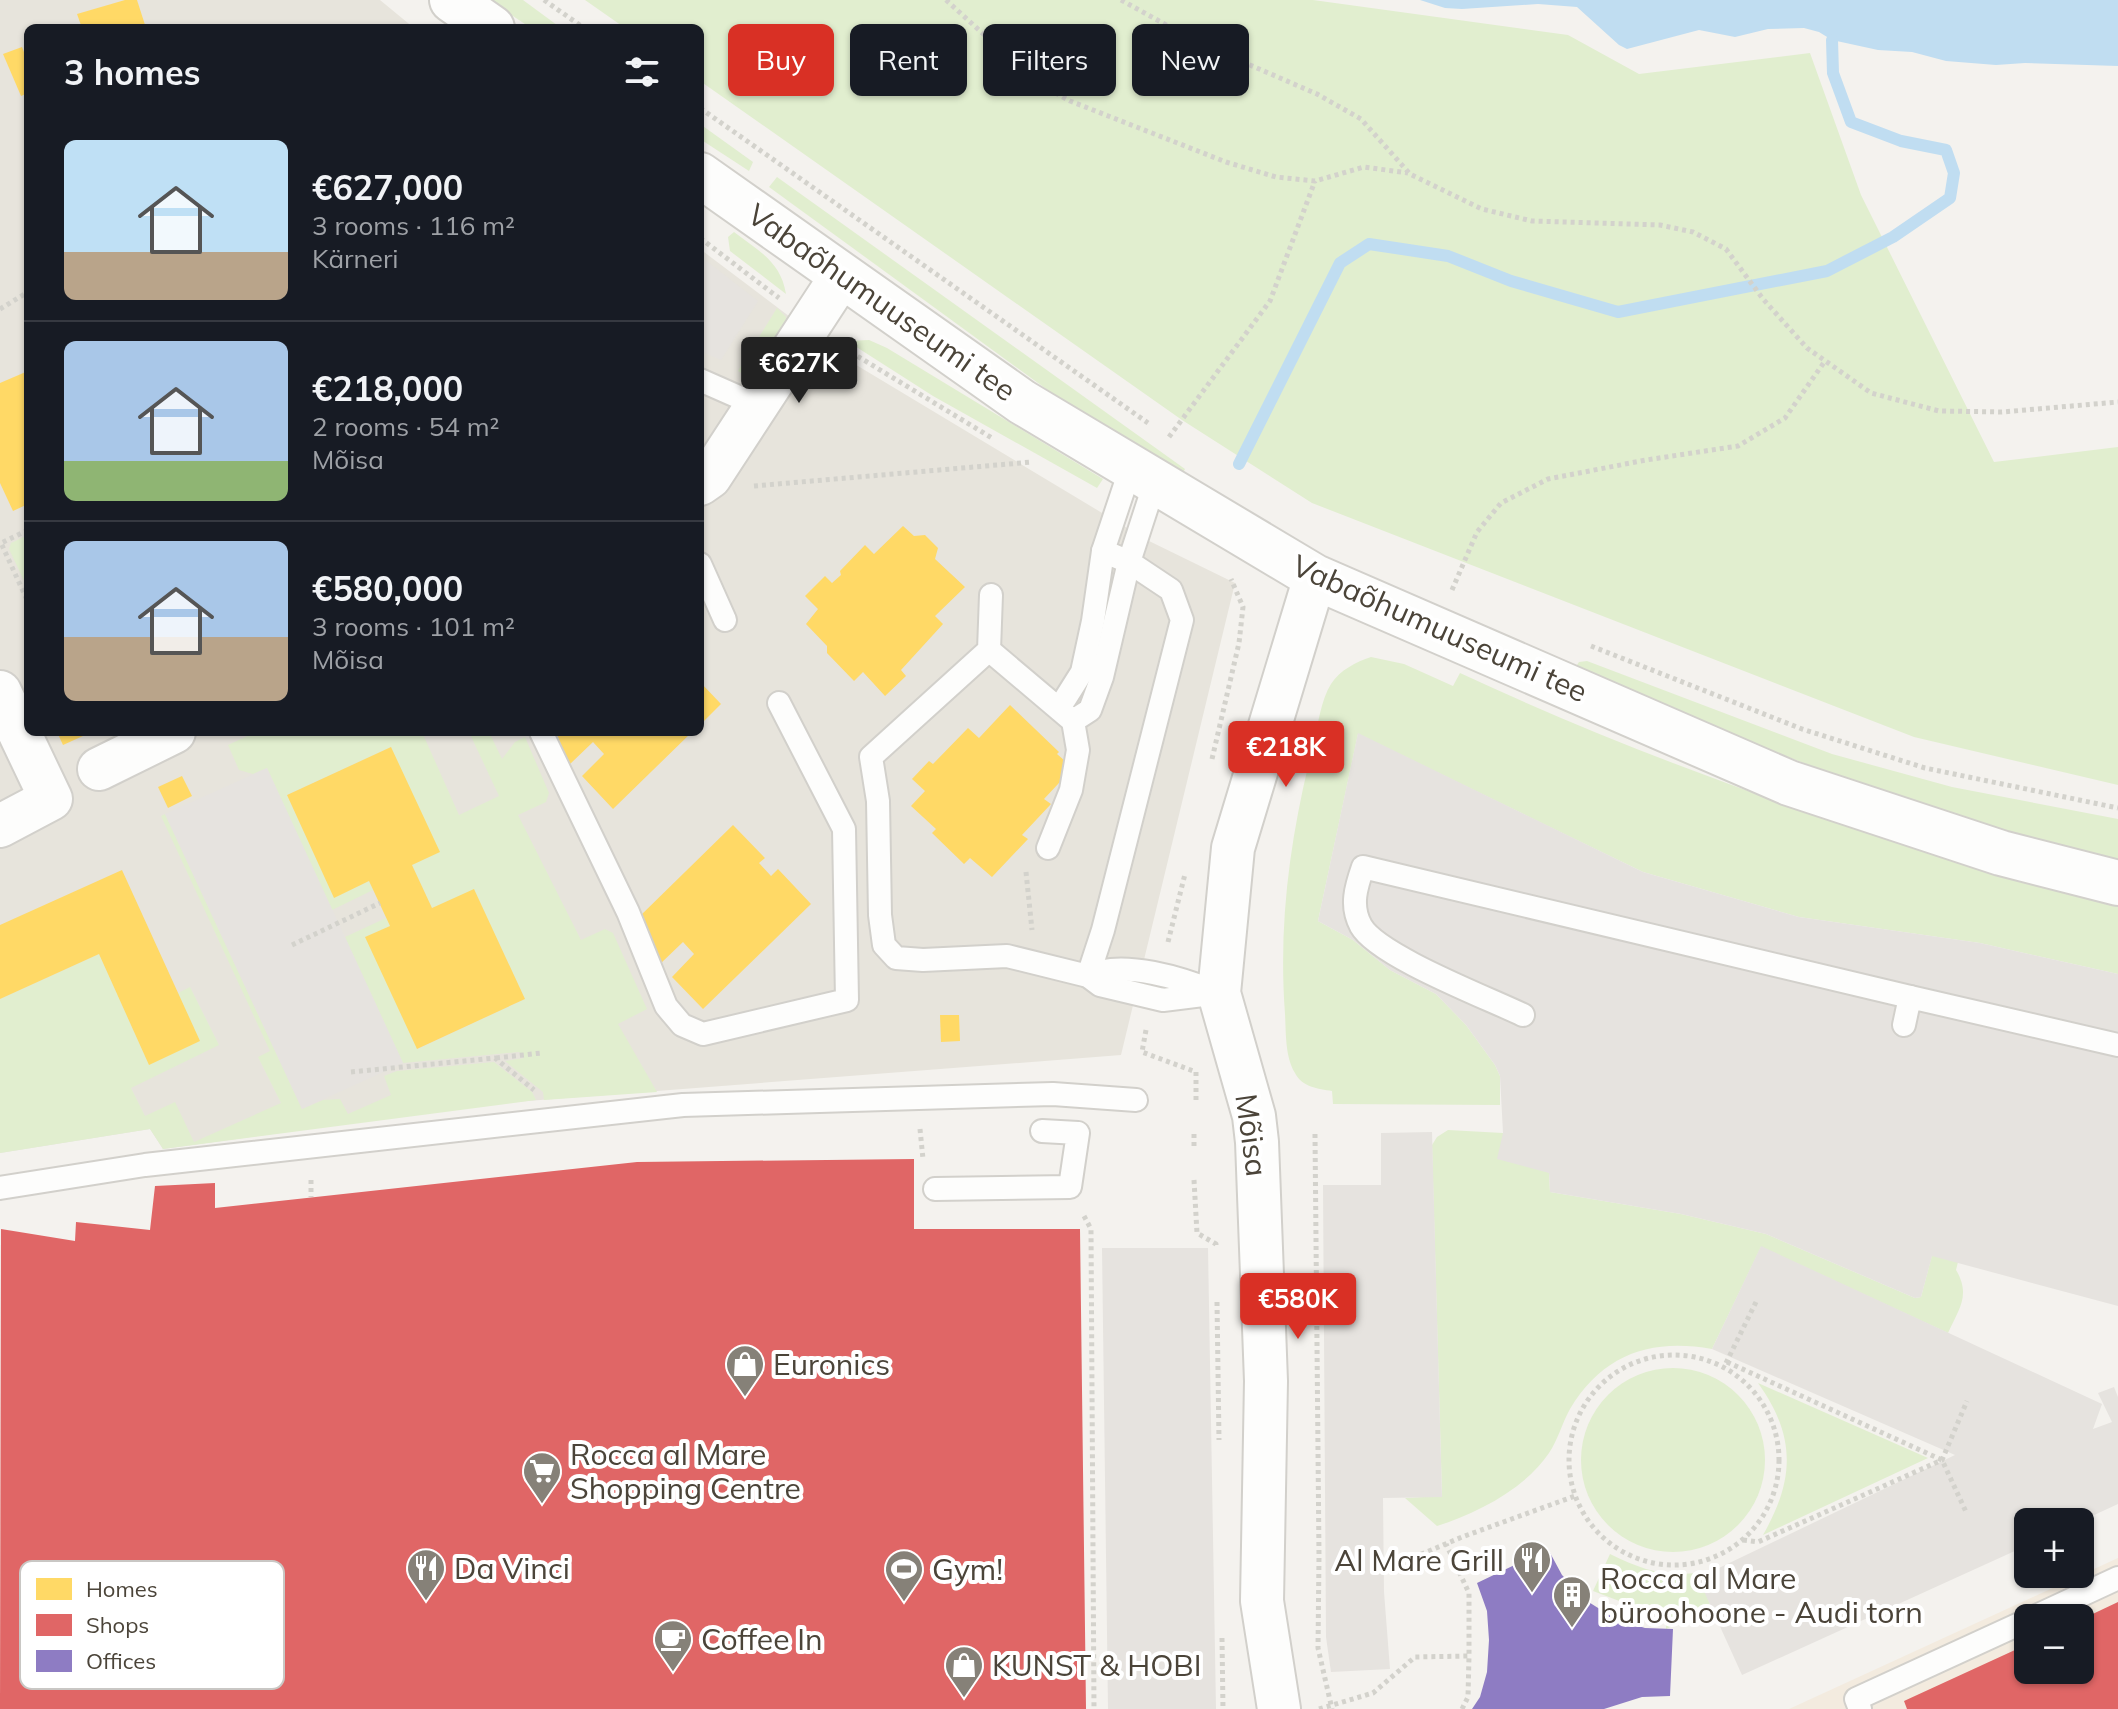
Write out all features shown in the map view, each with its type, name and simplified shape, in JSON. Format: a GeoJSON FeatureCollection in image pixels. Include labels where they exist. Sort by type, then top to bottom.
{"type":"FeatureCollection","features":[{"type":"Feature","properties":{"kind":"street"},"geometry":{"type":"LineString","coordinates":[[452,0],[486,24]]}},
{"type":"Feature","properties":{"kind":"street","name":"Vabaõhumuuseumi tee"},"geometry":{"type":"LineString","coordinates":[[704,178],[1022,402],[1315,577],[1789,783],[2001,853],[2118,883]]}},
{"type":"Feature","properties":{"kind":"street"},"geometry":{"type":"LineString","coordinates":[[704,481],[759,406],[842,275]]}},
{"type":"Feature","properties":{"kind":"street","name":"Mõisa"},"geometry":{"type":"LineString","coordinates":[[1279,1709],[1262,1601],[1266,1381],[1257,1142],[1254,1116],[1219,993],[1233,848],[1315,577]]}},
{"type":"Feature","properties":{"kind":"street"},"geometry":{"type":"LineString","coordinates":[[0,692],[51,799],[0,826]]}},
{"type":"Feature","properties":{"kind":"street"},"geometry":{"type":"LineString","coordinates":[[99,769],[166,736]]}},
{"type":"Feature","properties":{"kind":"lane"},"geometry":{"type":"LineString","coordinates":[[704,382],[759,406]]}},
{"type":"Feature","properties":{"kind":"lane"},"geometry":{"type":"LineString","coordinates":[[1065,699],[1082,672],[1103,551],[1143,474]]}},
{"type":"Feature","properties":{"kind":"lane"},"geometry":{"type":"LineString","coordinates":[[1073,721],[1090,710],[1102,677],[1129,562],[1143,474]]}},
{"type":"Feature","properties":{"kind":"lane"},"geometry":{"type":"LineString","coordinates":[[1088,976],[1103,930],[1182,620],[1171,590],[1129,562],[1103,551]]}},
{"type":"Feature","properties":{"kind":"lane"},"geometry":{"type":"LineString","coordinates":[[704,573],[725,620]]}},
{"type":"Feature","properties":{"kind":"lane"},"geometry":{"type":"LineString","coordinates":[[991,595],[989,650],[871,757],[878,801],[880,915],[884,945],[896,958],[923,960],[1007,956],[1088,976],[1102,969],[1188,980],[1219,993]]}},
{"type":"Feature","properties":{"kind":"lane"},"geometry":{"type":"LineString","coordinates":[[989,650],[1073,721],[1078,750],[1071,790],[1048,848]]}},
{"type":"Feature","properties":{"kind":"lane"},"geometry":{"type":"LineString","coordinates":[[543,736],[628,912],[666,1006],[682,1025],[703,1034],[847,1000],[844,829],[779,703]]}},
{"type":"Feature","properties":{"kind":"lane"},"geometry":{"type":"LineString","coordinates":[[1523,1015],[1389,952],[1362,926],[1353,894],[1363,867],[2118,1045]]}},
{"type":"Feature","properties":{"kind":"lane"},"geometry":{"type":"LineString","coordinates":[[1904,1025],[1910,997]]}},
{"type":"Feature","properties":{"kind":"lane"},"geometry":{"type":"LineString","coordinates":[[0,1188],[145,1165],[683,1105],[1053,1094],[1136,1100]]}},
{"type":"Feature","properties":{"kind":"lane"},"geometry":{"type":"LineString","coordinates":[[935,1189],[1070,1187],[1078,1133],[1042,1131]]}},
{"type":"Feature","properties":{"kind":"lane"},"geometry":{"type":"LineString","coordinates":[[2062,1604],[2118,1578]]}},
{"type":"Feature","properties":{"kind":"lane"},"geometry":{"type":"LineString","coordinates":[[1860,1709],[1856,1699],[2014,1626]]}},
{"type":"Feature","properties":{"kind":"path"},"geometry":{"type":"LineString","coordinates":[[544,0],[578,24]]}},
{"type":"Feature","properties":{"kind":"path"},"geometry":{"type":"LineString","coordinates":[[946,0],[1036,82],[1070,101],[1226,162],[1276,177],[1315,181],[1364,167],[1410,174],[1482,209],[1532,221],[1660,225],[1693,232],[1726,249],[1763,299],[1807,348],[1871,393],[1939,411],[2002,412],[2118,402]]}},
{"type":"Feature","properties":{"kind":"path"},"geometry":{"type":"LineString","coordinates":[[1121,0],[1199,43],[1317,94],[1361,119],[1410,174]]}},
{"type":"Feature","properties":{"kind":"path"},"geometry":{"type":"LineString","coordinates":[[704,111],[1182,446]]}},
{"type":"Feature","properties":{"kind":"path"},"geometry":{"type":"LineString","coordinates":[[1169,437],[1270,301],[1315,181]]}},
{"type":"Feature","properties":{"kind":"path"},"geometry":{"type":"LineString","coordinates":[[0,309],[24,294]]}},
{"type":"Feature","properties":{"kind":"path"},"geometry":{"type":"LineString","coordinates":[[1452,591],[1477,532],[1501,503],[1548,479],[1738,446],[1785,418],[1825,361]]}},
{"type":"Feature","properties":{"kind":"path"},"geometry":{"type":"LineString","coordinates":[[753,486],[1032,462]]}},
{"type":"Feature","properties":{"kind":"path"},"geometry":{"type":"LineString","coordinates":[[24,532],[0,542],[24,593]]}},
{"type":"Feature","properties":{"kind":"path"},"geometry":{"type":"LineString","coordinates":[[1438,585],[1466,596]]}},
{"type":"Feature","properties":{"kind":"path"},"geometry":{"type":"LineString","coordinates":[[1582,642],[1802,729],[1912,764],[2118,808]]}},
{"type":"Feature","properties":{"kind":"path"},"geometry":{"type":"LineString","coordinates":[[1036,963],[1025,864],[1048,848]]}},
{"type":"Feature","properties":{"kind":"path"},"geometry":{"type":"LineString","coordinates":[[292,945],[380,903]]}},
{"type":"Feature","properties":{"kind":"path"},"geometry":{"type":"LineString","coordinates":[[351,1072],[541,1053]]}},
{"type":"Feature","properties":{"kind":"path"},"geometry":{"type":"LineString","coordinates":[[495,1058],[536,1092],[542,1119]]}},
{"type":"Feature","properties":{"kind":"path"},"geometry":{"type":"LineString","coordinates":[[918,1098],[922,1155],[935,1189]]}},
{"type":"Feature","properties":{"kind":"path"},"geometry":{"type":"LineString","coordinates":[[1194,1134],[1194,1146]]}},
{"type":"Feature","properties":{"kind":"path"},"geometry":{"type":"LineString","coordinates":[[1315,1134],[1318,1648],[1331,1707]]}},
{"type":"Feature","properties":{"kind":"path"},"geometry":{"type":"LineString","coordinates":[[1194,1180],[1197,1233],[1216,1244],[1216,1260]]}},
{"type":"Feature","properties":{"kind":"path"},"geometry":{"type":"LineString","coordinates":[[1091,1229],[1094,1709]]}},
{"type":"Feature","properties":{"kind":"path"},"geometry":{"type":"LineString","coordinates":[[1217,1291],[1219,1446]]}},
{"type":"Feature","properties":{"kind":"path"},"geometry":{"type":"LineString","coordinates":[[1726,1365],[1756,1302]]}},
{"type":"Feature","properties":{"kind":"path"},"geometry":{"type":"LineString","coordinates":[[1726,1365],[1762,1401],[1773,1425],[1779,1449],[1778,1474],[1772,1499],[1760,1521],[1743,1540],[1722,1554],[1698,1563],[1672,1566],[1647,1562],[1624,1553],[1603,1538],[1586,1519],[1575,1496],[1569,1472],[1570,1446],[1576,1421],[1588,1399],[1605,1380],[1626,1366],[1650,1357],[1675,1355],[1726,1365],[1942,1460],[1967,1514]]}},
{"type":"Feature","properties":{"kind":"path"},"geometry":{"type":"LineString","coordinates":[[1743,1540],[1758,1542],[1942,1460],[1967,1401]]}},
{"type":"Feature","properties":{"kind":"path"},"geometry":{"type":"LineString","coordinates":[[1384,1570],[1575,1496]]}},
{"type":"Feature","properties":{"kind":"path"},"geometry":{"type":"LineString","coordinates":[[1446,1544],[1469,1593],[1468,1697],[1462,1709]]}},
{"type":"Feature","properties":{"kind":"path"},"geometry":{"type":"LineString","coordinates":[[1222,1632],[1223,1709]]}},
{"type":"Feature","properties":{"kind":"path"},"geometry":{"type":"LineString","coordinates":[[1319,1709],[1373,1693],[1415,1657],[1469,1656]]}},
{"type":"Feature","properties":{"kind":"shaded area"},"geometry":{"type":"Polygon","coordinates":[[[0,0],[380,0],[409,24],[24,24],[24,736],[704,736],[704,252],[843,357],[1147,540],[1235,583],[1121,1055],[501,1103],[163,1149],[150,1129],[0,1153],[0,0]]]}},
{"type":"Feature","properties":{"kind":"shaded area"},"geometry":{"type":"Polygon","coordinates":[[[704,259],[758,301],[721,360],[704,353],[704,259]]]}},
{"type":"Feature","properties":{"kind":"shaded area"},"geometry":{"type":"Polygon","coordinates":[[[1358,733],[1643,872],[1799,917],[1980,943],[2118,974],[2118,1306],[1932,1256],[1921,1297],[1915,1298],[1766,1234],[1681,1214],[1550,1192],[1549,1173],[1497,1159],[1503,1133],[1500,1076],[1466,1025],[1436,994],[1390,970],[1353,940],[1318,921],[1358,733]]]}},
{"type":"Feature","properties":{"kind":"shaded area"},"geometry":{"type":"Polygon","coordinates":[[[267,768],[403,1063],[302,1109],[165,814],[267,768]]]}},
{"type":"Feature","properties":{"kind":"shaded area"},"geometry":{"type":"Polygon","coordinates":[[[1432,1132],[1442,1497],[1383,1498],[1384,1592],[1390,1669],[1331,1672],[1326,1637],[1323,1185],[1381,1185],[1381,1133],[1432,1132]]]}},
{"type":"Feature","properties":{"kind":"shaded area"},"geometry":{"type":"Polygon","coordinates":[[[1761,1246],[2102,1404],[2093,1429],[2112,1422],[2098,1393],[2114,1387],[2118,1397],[2118,1504],[2094,1515],[2094,1508],[2014,1508],[2014,1551],[1742,1675],[1698,1578],[1955,1455],[1712,1349],[1761,1246]]]}},
{"type":"Feature","properties":{"kind":"shaded area"},"geometry":{"type":"Polygon","coordinates":[[[1102,1248],[1208,1248],[1216,1709],[1108,1709],[1102,1248]]]}},
{"type":"Feature","properties":{"kind":"shaded area"},"geometry":{"type":"Polygon","coordinates":[[[2118,1558],[2118,1709],[1789,1709],[2014,1606],[2014,1684],[2094,1684],[2094,1604],[2018,1604],[2053,1588],[2094,1588],[2094,1569],[2118,1558]]]}},
{"type":"Feature","properties":{"kind":"green space"},"geometry":{"type":"Polygon","coordinates":[[[489,0],[523,0],[556,24],[525,24],[489,0]]]}},
{"type":"Feature","properties":{"kind":"green space"},"geometry":{"type":"Polygon","coordinates":[[[585,0],[1313,0],[1568,35],[1639,74],[1810,53],[1861,195],[1994,462],[2118,447],[2118,785],[1914,737],[1312,503],[1182,420],[704,84],[704,24],[619,24],[585,0]]]}},
{"type":"Feature","properties":{"kind":"green space"},"geometry":{"type":"Polygon","coordinates":[[[704,127],[753,162],[749,171],[704,142],[704,127]]]}},
{"type":"Feature","properties":{"kind":"green space"},"geometry":{"type":"Polygon","coordinates":[[[777,177],[1185,469],[1182,475],[1049,391],[769,187],[777,177]]]}},
{"type":"Feature","properties":{"kind":"green space"},"geometry":{"type":"Polygon","coordinates":[[[734,232],[774,265],[786,294],[730,251],[728,237],[734,232]]]}},
{"type":"Feature","properties":{"kind":"green space"},"geometry":{"type":"Polygon","coordinates":[[[777,308],[786,317],[784,333],[756,376],[747,376],[738,371],[777,308]]]}},
{"type":"Feature","properties":{"kind":"green space"},"geometry":{"type":"Polygon","coordinates":[[[869,340],[1103,479],[1097,488],[933,396],[847,341],[869,340]]]}},
{"type":"Feature","properties":{"kind":"green space"},"geometry":{"type":"Polygon","coordinates":[[[24,537],[24,581],[9,549],[11,543],[24,537]]]}},
{"type":"Feature","properties":{"kind":"green space"},"geometry":{"type":"Polygon","coordinates":[[[1371,657],[1404,664],[1453,686],[1460,673],[1620,742],[1784,804],[1950,857],[2118,904],[2118,974],[1980,943],[1799,917],[1643,872],[1358,734],[1318,921],[1353,940],[1390,970],[1436,994],[1466,1025],[1495,1065],[1500,1076],[1500,1105],[1333,1104],[1332,1091],[1306,1084],[1295,1073],[1289,1060],[1283,979],[1285,910],[1299,809],[1325,697],[1339,675],[1371,657]]]}},
{"type":"Feature","properties":{"kind":"green space"},"geometry":{"type":"Polygon","coordinates":[[[1587,661],[1832,754],[1952,787],[2118,819],[2118,861],[1979,822],[1774,752],[1575,668],[1579,662],[1587,661]]]}},
{"type":"Feature","properties":{"kind":"green space"},"geometry":{"type":"Polygon","coordinates":[[[247,736],[424,736],[459,815],[499,796],[471,736],[491,736],[502,759],[515,742],[525,737],[549,793],[546,802],[518,815],[581,940],[605,929],[613,933],[647,1009],[618,1024],[657,1092],[544,1100],[543,1092],[505,1061],[524,1058],[519,1052],[403,1063],[345,937],[386,918],[390,926],[366,937],[418,1049],[525,999],[474,890],[432,908],[412,865],[391,747],[287,795],[334,897],[369,881],[373,890],[332,910],[267,768],[253,774],[239,770],[228,745],[247,736]]]}},
{"type":"Feature","properties":{"kind":"green space"},"geometry":{"type":"Polygon","coordinates":[[[165,814],[302,1109],[323,1100],[340,1099],[348,1114],[391,1095],[384,1076],[397,1071],[494,1062],[532,1092],[536,1100],[163,1149],[150,1129],[0,1153],[0,999],[99,954],[149,1064],[199,1041],[178,993],[190,987],[219,1045],[131,1088],[145,1116],[175,1102],[194,1142],[281,1103],[258,1057],[270,1051],[161,816],[165,814]]]}},
{"type":"Feature","properties":{"kind":"green space"},"geometry":{"type":"Polygon","coordinates":[[[1448,1130],[1503,1133],[1549,1173],[1550,1192],[1681,1214],[1766,1234],[1915,1298],[1921,1297],[1932,1255],[1958,1262],[1956,1270],[1963,1287],[1959,1309],[1948,1333],[1761,1247],[1712,1349],[1669,1346],[1630,1354],[1613,1363],[1583,1390],[1570,1409],[1549,1453],[1527,1478],[1484,1507],[1437,1526],[1405,1498],[1442,1496],[1432,1145],[1437,1137],[1448,1130]]]}},
{"type":"Feature","properties":{"kind":"green space"},"geometry":{"type":"Polygon","coordinates":[[[1673,1368],[1708,1375],[1738,1395],[1758,1425],[1765,1460],[1758,1495],[1738,1525],[1708,1545],[1673,1552],[1638,1545],[1608,1525],[1588,1495],[1581,1460],[1588,1425],[1608,1395],[1638,1375],[1673,1368]]]}},
{"type":"Feature","properties":{"kind":"green space"},"geometry":{"type":"Polygon","coordinates":[[[1758,1383],[1928,1458],[1763,1535],[1781,1495],[1787,1458],[1779,1421],[1758,1383]]]}},
{"type":"Feature","properties":{"kind":"green space"},"geometry":{"type":"Polygon","coordinates":[[[1610,1554],[1652,1571],[1698,1573],[1711,1607],[1666,1629],[1666,1614],[1643,1610],[1593,1591],[1610,1554]]]}},
{"type":"Feature","properties":{"kind":"water"},"geometry":{"type":"Polygon","coordinates":[[[1420,0],[2118,0],[2118,66],[1996,65],[1946,61],[1912,52],[1878,50],[1832,40],[1804,28],[1768,29],[1735,37],[1699,30],[1627,49],[1577,7],[1538,4],[1462,9],[1445,8],[1420,0]]]}},
{"type":"Feature","properties":{"kind":"building: Homes"},"geometry":{"type":"Polygon","coordinates":[[[125,0],[137,0],[145,24],[81,24],[77,14],[125,0]]]}},
{"type":"Feature","properties":{"kind":"building: Homes"},"geometry":{"type":"Polygon","coordinates":[[[22,47],[24,95],[21,96],[3,54],[22,47]]]}},
{"type":"Feature","properties":{"kind":"building: Homes"},"geometry":{"type":"Polygon","coordinates":[[[24,373],[24,506],[13,511],[0,483],[0,383],[24,373]]]}},
{"type":"Feature","properties":{"kind":"building: Homes"},"geometry":{"type":"Polygon","coordinates":[[[903,526],[914,536],[925,535],[938,548],[935,559],[965,587],[935,616],[943,624],[901,670],[906,676],[885,696],[863,672],[854,681],[827,653],[827,646],[806,624],[818,609],[805,596],[825,576],[832,583],[865,545],[874,554],[903,526]]]}},
{"type":"Feature","properties":{"kind":"building: Homes"},"geometry":{"type":"Polygon","coordinates":[[[704,686],[721,704],[704,721],[704,686]]]}},
{"type":"Feature","properties":{"kind":"building: Homes"},"geometry":{"type":"Polygon","coordinates":[[[1010,705],[1073,768],[1044,799],[1051,804],[1022,835],[1028,839],[992,877],[970,858],[964,864],[932,833],[936,829],[911,806],[925,791],[912,779],[929,761],[933,764],[968,728],[979,738],[1010,705]]]}},
{"type":"Feature","properties":{"kind":"building: Homes"},"geometry":{"type":"Polygon","coordinates":[[[59,736],[83,736],[63,745],[59,736]]]}},
{"type":"Feature","properties":{"kind":"building: Homes"},"geometry":{"type":"Polygon","coordinates":[[[558,736],[688,736],[613,809],[582,776],[604,754],[593,742],[569,765],[558,736]]]}},
{"type":"Feature","properties":{"kind":"building: Homes"},"geometry":{"type":"Polygon","coordinates":[[[391,747],[440,852],[412,865],[432,908],[474,889],[525,999],[417,1049],[365,937],[390,926],[369,881],[334,898],[287,795],[391,747]]]}},
{"type":"Feature","properties":{"kind":"building: Homes"},"geometry":{"type":"Polygon","coordinates":[[[182,776],[192,796],[168,808],[158,787],[182,776]]]}},
{"type":"Feature","properties":{"kind":"building: Homes"},"geometry":{"type":"Polygon","coordinates":[[[733,825],[765,858],[759,863],[771,876],[778,869],[811,904],[703,1009],[672,977],[694,954],[683,942],[659,965],[639,917],[733,825]]]}},
{"type":"Feature","properties":{"kind":"building: Homes"},"geometry":{"type":"Polygon","coordinates":[[[122,870],[200,1041],[149,1065],[99,954],[0,999],[0,925],[122,870]]]}},
{"type":"Feature","properties":{"kind":"building: Homes"},"geometry":{"type":"Polygon","coordinates":[[[940,1015],[959,1015],[960,1041],[941,1042],[940,1015]]]}},
{"type":"Feature","properties":{"kind":"building: Shops","name":"Rocca al Mare Shopping Centre"},"geometry":{"type":"Polygon","coordinates":[[[914,1159],[914,1229],[1080,1229],[1086,1709],[0,1709],[1,1229],[75,1241],[76,1222],[150,1230],[155,1186],[215,1183],[215,1208],[637,1162],[914,1159]]]}},
{"type":"Feature","properties":{"kind":"building: Shops"},"geometry":{"type":"Polygon","coordinates":[[[2118,1602],[2118,1709],[1907,1709],[1904,1701],[2014,1650],[2014,1684],[2094,1684],[2094,1613],[2118,1602]]]}},
{"type":"Feature","properties":{"kind":"building: Offices","name":"Rocca al Mare büroohoone - Audi torn"},"geometry":{"type":"Polygon","coordinates":[[[1548,1549],[1562,1575],[1587,1601],[1614,1618],[1645,1628],[1673,1629],[1670,1696],[1642,1697],[1604,1709],[1472,1709],[1480,1697],[1487,1672],[1489,1640],[1487,1611],[1477,1583],[1548,1549]]]}},
{"type":"Feature","properties":{"kind":"waterway"},"geometry":{"type":"LineString","coordinates":[[1239,464],[1340,263],[1369,244],[1448,256],[1511,281],[1618,312],[1827,271],[1893,237],[1950,198],[1954,173],[1946,150],[1901,141],[1851,122],[1833,73],[1832,40]]}},
{"type":"Feature","properties":{"kind":"place","name":"Euronics"},"geometry":{"type":"Point","coordinates":[745,1398]}},
{"type":"Feature","properties":{"kind":"place","name":"Rocca al Mare Shopping Centre"},"geometry":{"type":"Point","coordinates":[542,1505]}},
{"type":"Feature","properties":{"kind":"place","name":"Al Mare Grill"},"geometry":{"type":"Point","coordinates":[1532,1594]}},
{"type":"Feature","properties":{"kind":"place","name":"Da Vinci"},"geometry":{"type":"Point","coordinates":[426,1602]}},
{"type":"Feature","properties":{"kind":"place","name":"Gym!"},"geometry":{"type":"Point","coordinates":[904,1603]}},
{"type":"Feature","properties":{"kind":"place","name":"Rocca al Mare büroohoone - Audi torn"},"geometry":{"type":"Point","coordinates":[1572,1629]}},
{"type":"Feature","properties":{"kind":"place","name":"Coffee In"},"geometry":{"type":"Point","coordinates":[673,1673]}},
{"type":"Feature","properties":{"kind":"place","name":"KUNST & HOBI"},"geometry":{"type":"Point","coordinates":[964,1699]}}]}
